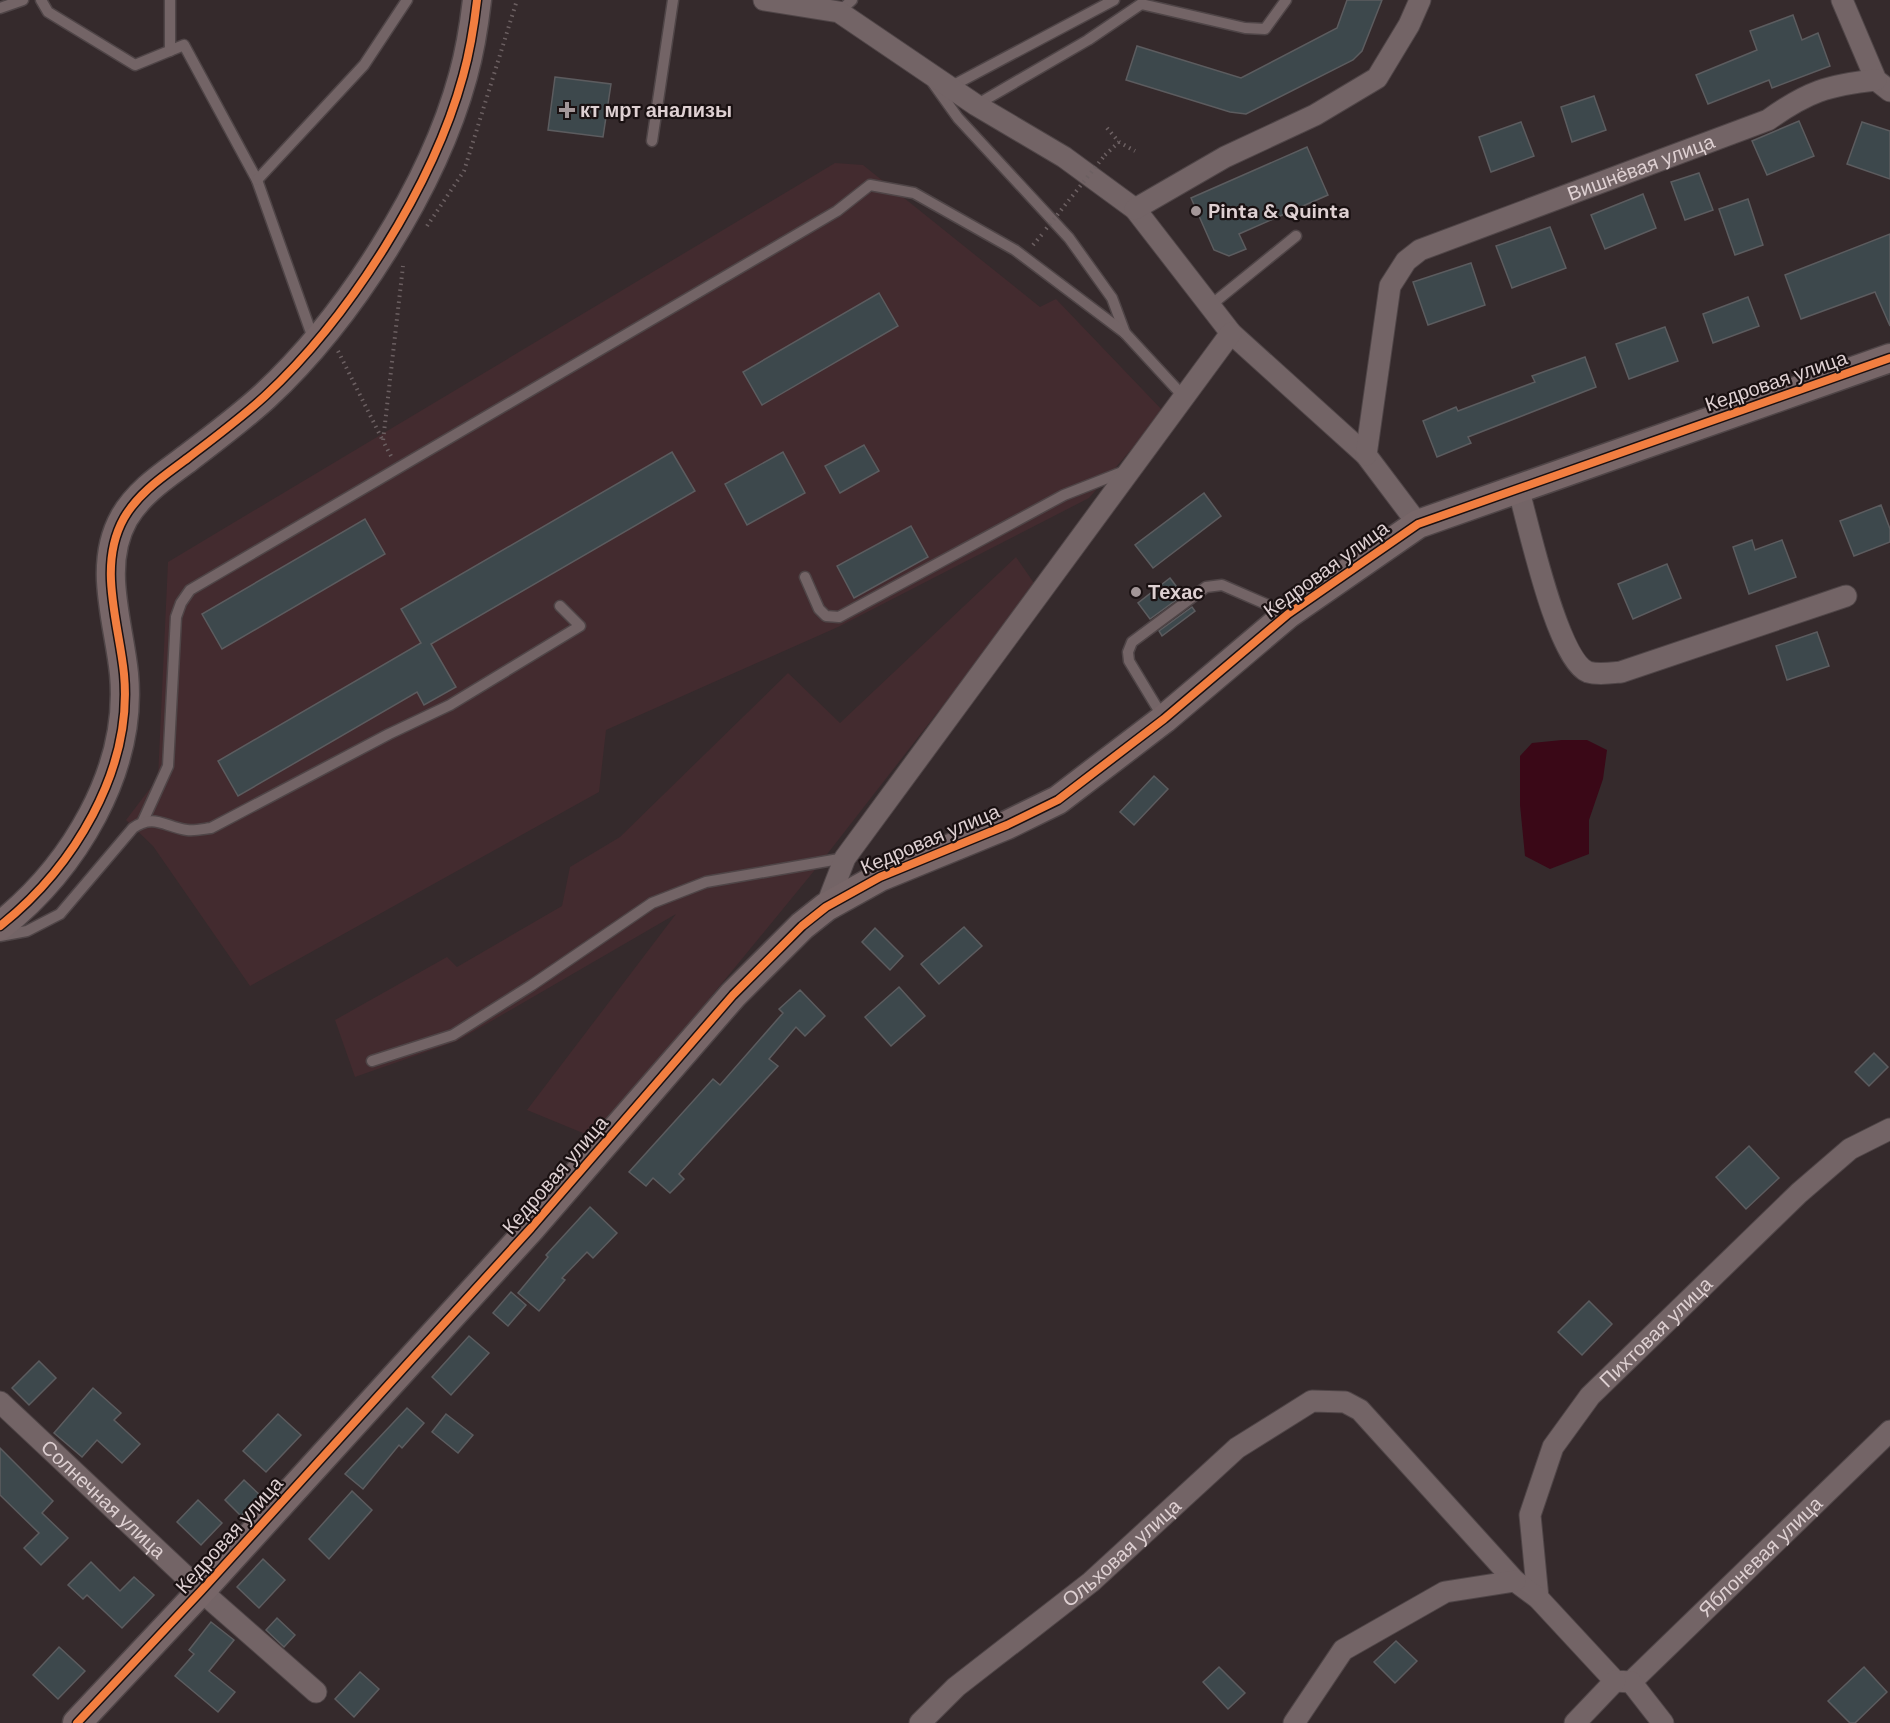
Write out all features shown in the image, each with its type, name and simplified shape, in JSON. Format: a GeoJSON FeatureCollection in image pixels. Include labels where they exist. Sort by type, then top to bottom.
{"type":"FeatureCollection","features":[{"type":"Feature","properties":{"kind":"street"},"geometry":{"type":"LineString","coordinates":[[0,926],[44,888],[66,857],[103,792],[117,757],[125,704],[111,569],[114,543],[123,520],[143,492],[266,395],[325,345],[350,299],[405,212],[431,160],[463,77],[477,0]]}},
{"type":"Feature","properties":{"kind":"street"},"geometry":{"type":"LineString","coordinates":[[764,0],[845,6],[950,87],[1064,157],[1135,209],[1231,333],[1366,455],[1418,524]]}},
{"type":"Feature","properties":{"kind":"street"},"geometry":{"type":"LineString","coordinates":[[1135,209],[1226,158],[1315,115],[1377,78],[1409,24],[1420,0]]}},
{"type":"Feature","properties":{"kind":"street"},"geometry":{"type":"LineString","coordinates":[[1842,0],[1883,85]]}},
{"type":"Feature","properties":{"kind":"street","name":"Вишнёвая улица"},"geometry":{"type":"LineString","coordinates":[[1366,455],[1390,286],[1406,261],[1420,249],[1767,120],[1800,97],[1839,84],[1883,85]]}},
{"type":"Feature","properties":{"kind":"street"},"geometry":{"type":"LineString","coordinates":[[826,907],[845,858],[1231,333]]}},
{"type":"Feature","properties":{"kind":"street","name":"Кедровая улица"},"geometry":{"type":"LineString","coordinates":[[77,1723],[201,1591],[531,1228],[733,995],[795,933],[826,907],[880,876],[1007,825],[1058,800],[1164,719],[1288,614],[1418,524],[1890,358]]}},
{"type":"Feature","properties":{"kind":"street"},"geometry":{"type":"LineString","coordinates":[[1518,488],[1560,635],[1577,664],[1588,672],[1621,672],[1846,596]]}},
{"type":"Feature","properties":{"kind":"street","name":"Пихтовая улица"},"geometry":{"type":"LineString","coordinates":[[1538,1598],[1530,1515],[1553,1447],[1590,1396],[1799,1192],[1850,1149],[1890,1129]]}},
{"type":"Feature","properties":{"kind":"street","name":"Ольховая улица"},"geometry":{"type":"LineString","coordinates":[[920,1723],[956,1687],[1091,1582],[1237,1448],[1312,1401],[1346,1402],[1360,1410],[1515,1581]]}},
{"type":"Feature","properties":{"kind":"street","name":"Солнечная улица"},"geometry":{"type":"LineString","coordinates":[[0,1402],[201,1591],[316,1692]]}},
{"type":"Feature","properties":{"kind":"street","name":"Яблоневая улица"},"geometry":{"type":"LineString","coordinates":[[1575,1723],[1623,1682],[1890,1431]]}},
{"type":"Feature","properties":{"kind":"street"},"geometry":{"type":"LineString","coordinates":[[1294,1723],[1343,1650],[1445,1592],[1515,1581],[1538,1598],[1663,1723]]}},
{"type":"Feature","properties":{"kind":"lane"},"geometry":{"type":"LineString","coordinates":[[0,8],[23,0]]}},
{"type":"Feature","properties":{"kind":"lane"},"geometry":{"type":"LineString","coordinates":[[41,0],[48,12],[135,65],[184,45],[257,180],[325,345]]}},
{"type":"Feature","properties":{"kind":"lane"},"geometry":{"type":"LineString","coordinates":[[170,0],[170,51]]}},
{"type":"Feature","properties":{"kind":"lane"},"geometry":{"type":"LineString","coordinates":[[257,180],[364,65],[407,0]]}},
{"type":"Feature","properties":{"kind":"lane"},"geometry":{"type":"LineString","coordinates":[[652,141],[673,0]]}},
{"type":"Feature","properties":{"kind":"lane"},"geometry":{"type":"LineString","coordinates":[[950,87],[1114,0]]}},
{"type":"Feature","properties":{"kind":"lane"},"geometry":{"type":"LineString","coordinates":[[976,105],[1088,40],[1141,4],[1245,28],[1265,29],[1286,0]]}},
{"type":"Feature","properties":{"kind":"lane"},"geometry":{"type":"LineString","coordinates":[[923,68],[958,118],[1069,238],[1112,298],[1125,333]]}},
{"type":"Feature","properties":{"kind":"lane"},"geometry":{"type":"LineString","coordinates":[[0,936],[27,931],[60,914],[133,828],[143,821],[168,766],[176,617],[181,603],[190,590],[837,211],[870,185],[914,193],[1015,250],[1125,333],[1184,398]]}},
{"type":"Feature","properties":{"kind":"lane"},"geometry":{"type":"LineString","coordinates":[[1211,305],[1296,236]]}},
{"type":"Feature","properties":{"kind":"lane"},"geometry":{"type":"LineString","coordinates":[[805,577],[819,609],[826,616],[839,617],[1064,495],[1131,469]]}},
{"type":"Feature","properties":{"kind":"lane"},"geometry":{"type":"LineString","coordinates":[[1164,719],[1129,661],[1128,651],[1132,642],[1206,587],[1214,584],[1222,585],[1288,614]]}},
{"type":"Feature","properties":{"kind":"lane"},"geometry":{"type":"LineString","coordinates":[[143,821],[158,820],[185,830],[211,828],[389,734],[450,705],[580,626],[560,606]]}},
{"type":"Feature","properties":{"kind":"lane"},"geometry":{"type":"LineString","coordinates":[[372,1061],[453,1035],[532,985],[652,903],[706,882],[845,858]]}},
{"type":"Feature","properties":{"kind":"path"},"geometry":{"type":"LineString","coordinates":[[426,228],[464,171],[517,0]]}},
{"type":"Feature","properties":{"kind":"path"},"geometry":{"type":"LineString","coordinates":[[1107,128],[1119,142],[1135,151]]}},
{"type":"Feature","properties":{"kind":"path"},"geometry":{"type":"LineString","coordinates":[[1027,253],[1105,155],[1119,142]]}},
{"type":"Feature","properties":{"kind":"path"},"geometry":{"type":"LineString","coordinates":[[383,441],[402,267],[405,262]]}},
{"type":"Feature","properties":{"kind":"path"},"geometry":{"type":"LineString","coordinates":[[325,345],[398,468]]}},
{"type":"Feature","properties":{"kind":"shaded area"},"geometry":{"type":"Polygon","coordinates":[[[835,163],[863,165],[1040,307],[1056,299],[1164,412],[1089,498],[838,627],[606,730],[599,792],[250,986],[153,846],[126,820],[158,778],[168,562],[835,163]]]}},
{"type":"Feature","properties":{"kind":"shaded area"},"geometry":{"type":"Polygon","coordinates":[[[1016,557],[1036,586],[814,871],[595,1138],[527,1110],[676,914],[457,1041],[355,1077],[335,1020],[447,957],[457,967],[562,906],[570,867],[620,837],[788,673],[840,723],[1016,557]]]}},
{"type":"Feature","properties":{"kind":"shaded area"},"geometry":{"type":"Polygon","coordinates":[[[1587,740],[1607,750],[1603,779],[1589,820],[1589,854],[1550,869],[1525,856],[1520,805],[1520,756],[1532,743],[1587,740]]]}},
{"type":"Feature","properties":{"kind":"building"},"geometry":{"type":"Polygon","coordinates":[[[1347,0],[1382,0],[1362,51],[1353,60],[1246,114],[1230,112],[1126,80],[1137,46],[1241,78],[1337,28],[1347,0]]]}},
{"type":"Feature","properties":{"kind":"building"},"geometry":{"type":"Polygon","coordinates":[[[1793,15],[1802,40],[1818,33],[1830,66],[1772,88],[1769,80],[1708,104],[1696,75],[1757,50],[1750,31],[1793,15]]]}},
{"type":"Feature","properties":{"kind":"building"},"geometry":{"type":"Polygon","coordinates":[[[555,77],[611,84],[603,137],[548,130],[555,77]]]}},
{"type":"Feature","properties":{"kind":"building"},"geometry":{"type":"Polygon","coordinates":[[[1594,96],[1606,130],[1572,142],[1561,107],[1594,96]]]}},
{"type":"Feature","properties":{"kind":"building"},"geometry":{"type":"Polygon","coordinates":[[[1799,121],[1814,156],[1767,175],[1752,141],[1799,121]]]}},
{"type":"Feature","properties":{"kind":"building"},"geometry":{"type":"Polygon","coordinates":[[[1521,122],[1534,156],[1491,172],[1479,137],[1521,122]]]}},
{"type":"Feature","properties":{"kind":"building"},"geometry":{"type":"Polygon","coordinates":[[[1862,122],[1890,131],[1890,179],[1847,164],[1862,122]]]}},
{"type":"Feature","properties":{"kind":"building"},"geometry":{"type":"Polygon","coordinates":[[[1307,147],[1328,195],[1239,234],[1246,249],[1229,256],[1214,250],[1191,198],[1307,147]]]}},
{"type":"Feature","properties":{"kind":"building"},"geometry":{"type":"Polygon","coordinates":[[[1699,173],[1713,210],[1685,220],[1671,182],[1699,173]]]}},
{"type":"Feature","properties":{"kind":"building"},"geometry":{"type":"Polygon","coordinates":[[[1643,194],[1656,228],[1605,249],[1591,215],[1643,194]]]}},
{"type":"Feature","properties":{"kind":"building"},"geometry":{"type":"Polygon","coordinates":[[[1748,199],[1763,245],[1735,255],[1719,209],[1748,199]]]}},
{"type":"Feature","properties":{"kind":"building"},"geometry":{"type":"Polygon","coordinates":[[[1550,227],[1566,268],[1512,288],[1496,246],[1550,227]]]}},
{"type":"Feature","properties":{"kind":"building"},"geometry":{"type":"Polygon","coordinates":[[[1890,234],[1890,326],[1875,292],[1801,319],[1785,275],[1890,234]]]}},
{"type":"Feature","properties":{"kind":"building"},"geometry":{"type":"Polygon","coordinates":[[[1471,263],[1485,305],[1428,325],[1413,282],[1471,263]]]}},
{"type":"Feature","properties":{"kind":"building"},"geometry":{"type":"Polygon","coordinates":[[[879,293],[898,326],[762,405],[743,372],[879,293]]]}},
{"type":"Feature","properties":{"kind":"building"},"geometry":{"type":"Polygon","coordinates":[[[1748,297],[1759,326],[1713,343],[1703,314],[1748,297]]]}},
{"type":"Feature","properties":{"kind":"building"},"geometry":{"type":"Polygon","coordinates":[[[1665,327],[1678,361],[1629,379],[1616,344],[1665,327]]]}},
{"type":"Feature","properties":{"kind":"building"},"geometry":{"type":"Polygon","coordinates":[[[1585,357],[1596,387],[1468,437],[1471,443],[1437,457],[1423,421],[1456,407],[1458,411],[1535,382],[1532,376],[1585,357]]]}},
{"type":"Feature","properties":{"kind":"building"},"geometry":{"type":"Polygon","coordinates":[[[864,445],[879,471],[840,493],[825,466],[864,445]]]}},
{"type":"Feature","properties":{"kind":"building"},"geometry":{"type":"Polygon","coordinates":[[[672,452],[695,491],[431,644],[456,687],[424,705],[417,692],[238,796],[218,761],[421,643],[401,609],[672,452]]]}},
{"type":"Feature","properties":{"kind":"building"},"geometry":{"type":"Polygon","coordinates":[[[783,452],[805,493],[747,525],[725,484],[783,452]]]}},
{"type":"Feature","properties":{"kind":"building"},"geometry":{"type":"Polygon","coordinates":[[[1204,493],[1221,516],[1153,568],[1135,545],[1204,493]]]}},
{"type":"Feature","properties":{"kind":"building"},"geometry":{"type":"Polygon","coordinates":[[[1881,505],[1890,529],[1890,542],[1854,556],[1840,521],[1881,505]]]}},
{"type":"Feature","properties":{"kind":"building"},"geometry":{"type":"Polygon","coordinates":[[[365,519],[385,554],[222,649],[202,614],[365,519]]]}},
{"type":"Feature","properties":{"kind":"building"},"geometry":{"type":"Polygon","coordinates":[[[911,526],[928,557],[854,598],[837,566],[911,526]]]}},
{"type":"Feature","properties":{"kind":"building"},"geometry":{"type":"Polygon","coordinates":[[[1752,540],[1755,550],[1782,540],[1796,577],[1749,594],[1733,547],[1752,540]]]}},
{"type":"Feature","properties":{"kind":"building"},"geometry":{"type":"Polygon","coordinates":[[[1667,564],[1681,598],[1633,619],[1618,584],[1667,564]]]}},
{"type":"Feature","properties":{"kind":"building"},"geometry":{"type":"Polygon","coordinates":[[[1170,578],[1183,595],[1150,619],[1138,603],[1170,578]]]}},
{"type":"Feature","properties":{"kind":"building"},"geometry":{"type":"Polygon","coordinates":[[[1192,607],[1195,611],[1162,636],[1159,631],[1192,607]]]}},
{"type":"Feature","properties":{"kind":"building"},"geometry":{"type":"Polygon","coordinates":[[[1817,632],[1829,666],[1787,680],[1776,646],[1817,632]]]}},
{"type":"Feature","properties":{"kind":"building"},"geometry":{"type":"Polygon","coordinates":[[[1154,776],[1168,789],[1134,825],[1120,812],[1154,776]]]}},
{"type":"Feature","properties":{"kind":"building"},"geometry":{"type":"Polygon","coordinates":[[[964,927],[982,946],[939,984],[921,964],[964,927]]]}},
{"type":"Feature","properties":{"kind":"building"},"geometry":{"type":"Polygon","coordinates":[[[875,928],[903,956],[890,970],[862,942],[875,928]]]}},
{"type":"Feature","properties":{"kind":"building"},"geometry":{"type":"Polygon","coordinates":[[[899,987],[925,1016],[891,1046],[865,1017],[899,987]]]}},
{"type":"Feature","properties":{"kind":"building"},"geometry":{"type":"Polygon","coordinates":[[[800,990],[825,1016],[805,1036],[796,1027],[769,1059],[778,1066],[679,1174],[684,1179],[670,1193],[653,1178],[646,1186],[629,1172],[713,1079],[720,1085],[783,1013],[779,1009],[800,990]]]}},
{"type":"Feature","properties":{"kind":"building"},"geometry":{"type":"Polygon","coordinates":[[[1874,1053],[1888,1067],[1869,1086],[1855,1072],[1874,1053]]]}},
{"type":"Feature","properties":{"kind":"building"},"geometry":{"type":"Polygon","coordinates":[[[1749,1146],[1779,1178],[1746,1209],[1716,1177],[1749,1146]]]}},
{"type":"Feature","properties":{"kind":"building"},"geometry":{"type":"Polygon","coordinates":[[[590,1207],[617,1233],[593,1258],[587,1252],[562,1278],[565,1280],[539,1311],[518,1293],[548,1257],[546,1255],[590,1207]]]}},
{"type":"Feature","properties":{"kind":"building"},"geometry":{"type":"Polygon","coordinates":[[[511,1292],[526,1305],[508,1326],[493,1313],[511,1292]]]}},
{"type":"Feature","properties":{"kind":"building"},"geometry":{"type":"Polygon","coordinates":[[[1589,1301],[1612,1324],[1582,1355],[1558,1332],[1589,1301]]]}},
{"type":"Feature","properties":{"kind":"building"},"geometry":{"type":"Polygon","coordinates":[[[469,1336],[489,1353],[451,1395],[432,1377],[469,1336]]]}},
{"type":"Feature","properties":{"kind":"building"},"geometry":{"type":"Polygon","coordinates":[[[39,1361],[56,1378],[29,1405],[12,1388],[39,1361]]]}},
{"type":"Feature","properties":{"kind":"building"},"geometry":{"type":"Polygon","coordinates":[[[93,1388],[121,1413],[114,1420],[140,1444],[122,1463],[97,1440],[82,1457],[54,1433],[93,1388]]]}},
{"type":"Feature","properties":{"kind":"building"},"geometry":{"type":"Polygon","coordinates":[[[407,1408],[424,1423],[402,1448],[399,1445],[363,1489],[345,1474],[407,1408]]]}},
{"type":"Feature","properties":{"kind":"building"},"geometry":{"type":"Polygon","coordinates":[[[278,1414],[301,1435],[266,1472],[243,1451],[278,1414]]]}},
{"type":"Feature","properties":{"kind":"building"},"geometry":{"type":"Polygon","coordinates":[[[446,1414],[473,1435],[458,1453],[432,1432],[446,1414]]]}},
{"type":"Feature","properties":{"kind":"building"},"geometry":{"type":"Polygon","coordinates":[[[0,1448],[53,1501],[42,1513],[68,1538],[41,1565],[24,1548],[39,1533],[0,1495],[0,1448]]]}},
{"type":"Feature","properties":{"kind":"building"},"geometry":{"type":"Polygon","coordinates":[[[244,1480],[261,1496],[241,1516],[225,1500],[244,1480]]]}},
{"type":"Feature","properties":{"kind":"building"},"geometry":{"type":"Polygon","coordinates":[[[352,1491],[372,1510],[329,1559],[309,1539],[352,1491]]]}},
{"type":"Feature","properties":{"kind":"building"},"geometry":{"type":"Polygon","coordinates":[[[198,1500],[222,1523],[201,1545],[177,1522],[198,1500]]]}},
{"type":"Feature","properties":{"kind":"building"},"geometry":{"type":"Polygon","coordinates":[[[263,1559],[285,1580],[259,1608],[237,1587],[263,1559]]]}},
{"type":"Feature","properties":{"kind":"building"},"geometry":{"type":"Polygon","coordinates":[[[91,1562],[120,1591],[134,1577],[154,1595],[122,1628],[87,1595],[83,1599],[68,1585],[91,1562]]]}},
{"type":"Feature","properties":{"kind":"building"},"geometry":{"type":"Polygon","coordinates":[[[277,1618],[295,1635],[284,1647],[266,1630],[277,1618]]]}},
{"type":"Feature","properties":{"kind":"building"},"geometry":{"type":"Polygon","coordinates":[[[211,1622],[234,1640],[209,1671],[235,1692],[218,1712],[175,1676],[194,1654],[189,1650],[211,1622]]]}},
{"type":"Feature","properties":{"kind":"building"},"geometry":{"type":"Polygon","coordinates":[[[1396,1641],[1417,1661],[1395,1683],[1374,1662],[1396,1641]]]}},
{"type":"Feature","properties":{"kind":"building"},"geometry":{"type":"Polygon","coordinates":[[[59,1647],[85,1671],[58,1699],[33,1675],[59,1647]]]}},
{"type":"Feature","properties":{"kind":"building"},"geometry":{"type":"Polygon","coordinates":[[[1219,1667],[1245,1693],[1228,1709],[1203,1682],[1219,1667]]]}},
{"type":"Feature","properties":{"kind":"building"},"geometry":{"type":"Polygon","coordinates":[[[1864,1667],[1887,1692],[1855,1723],[1850,1723],[1828,1701],[1864,1667]]]}},
{"type":"Feature","properties":{"kind":"building"},"geometry":{"type":"Polygon","coordinates":[[[360,1672],[379,1689],[354,1717],[335,1699],[360,1672]]]}},
{"type":"Feature","properties":{"kind":"cycle path"},"geometry":{"type":"LineString","coordinates":[[0,926],[27,902],[74,846],[93,815],[108,781],[119,746],[124,710],[124,674],[111,575],[116,536],[124,518],[137,500],[153,485],[265,396],[327,329],[357,289],[409,205],[449,118],[468,57],[477,0]]}},
{"type":"Feature","properties":{"kind":"cycle path"},"geometry":{"type":"LineString","coordinates":[[77,1723],[201,1591],[531,1228],[733,995],[802,926],[826,907],[880,877],[1007,825],[1058,800],[1164,719],[1288,614],[1418,524],[1890,358]]}},
{"type":"Feature","properties":{"kind":"place","name":"кт мрт анализы"},"geometry":{"type":"Point","coordinates":[567,110]}},
{"type":"Feature","properties":{"kind":"place","name":"Pinta & Quinta"},"geometry":{"type":"Point","coordinates":[1196,211]}},
{"type":"Feature","properties":{"kind":"place","name":"Техас"},"geometry":{"type":"Point","coordinates":[1136,592]}}]}
